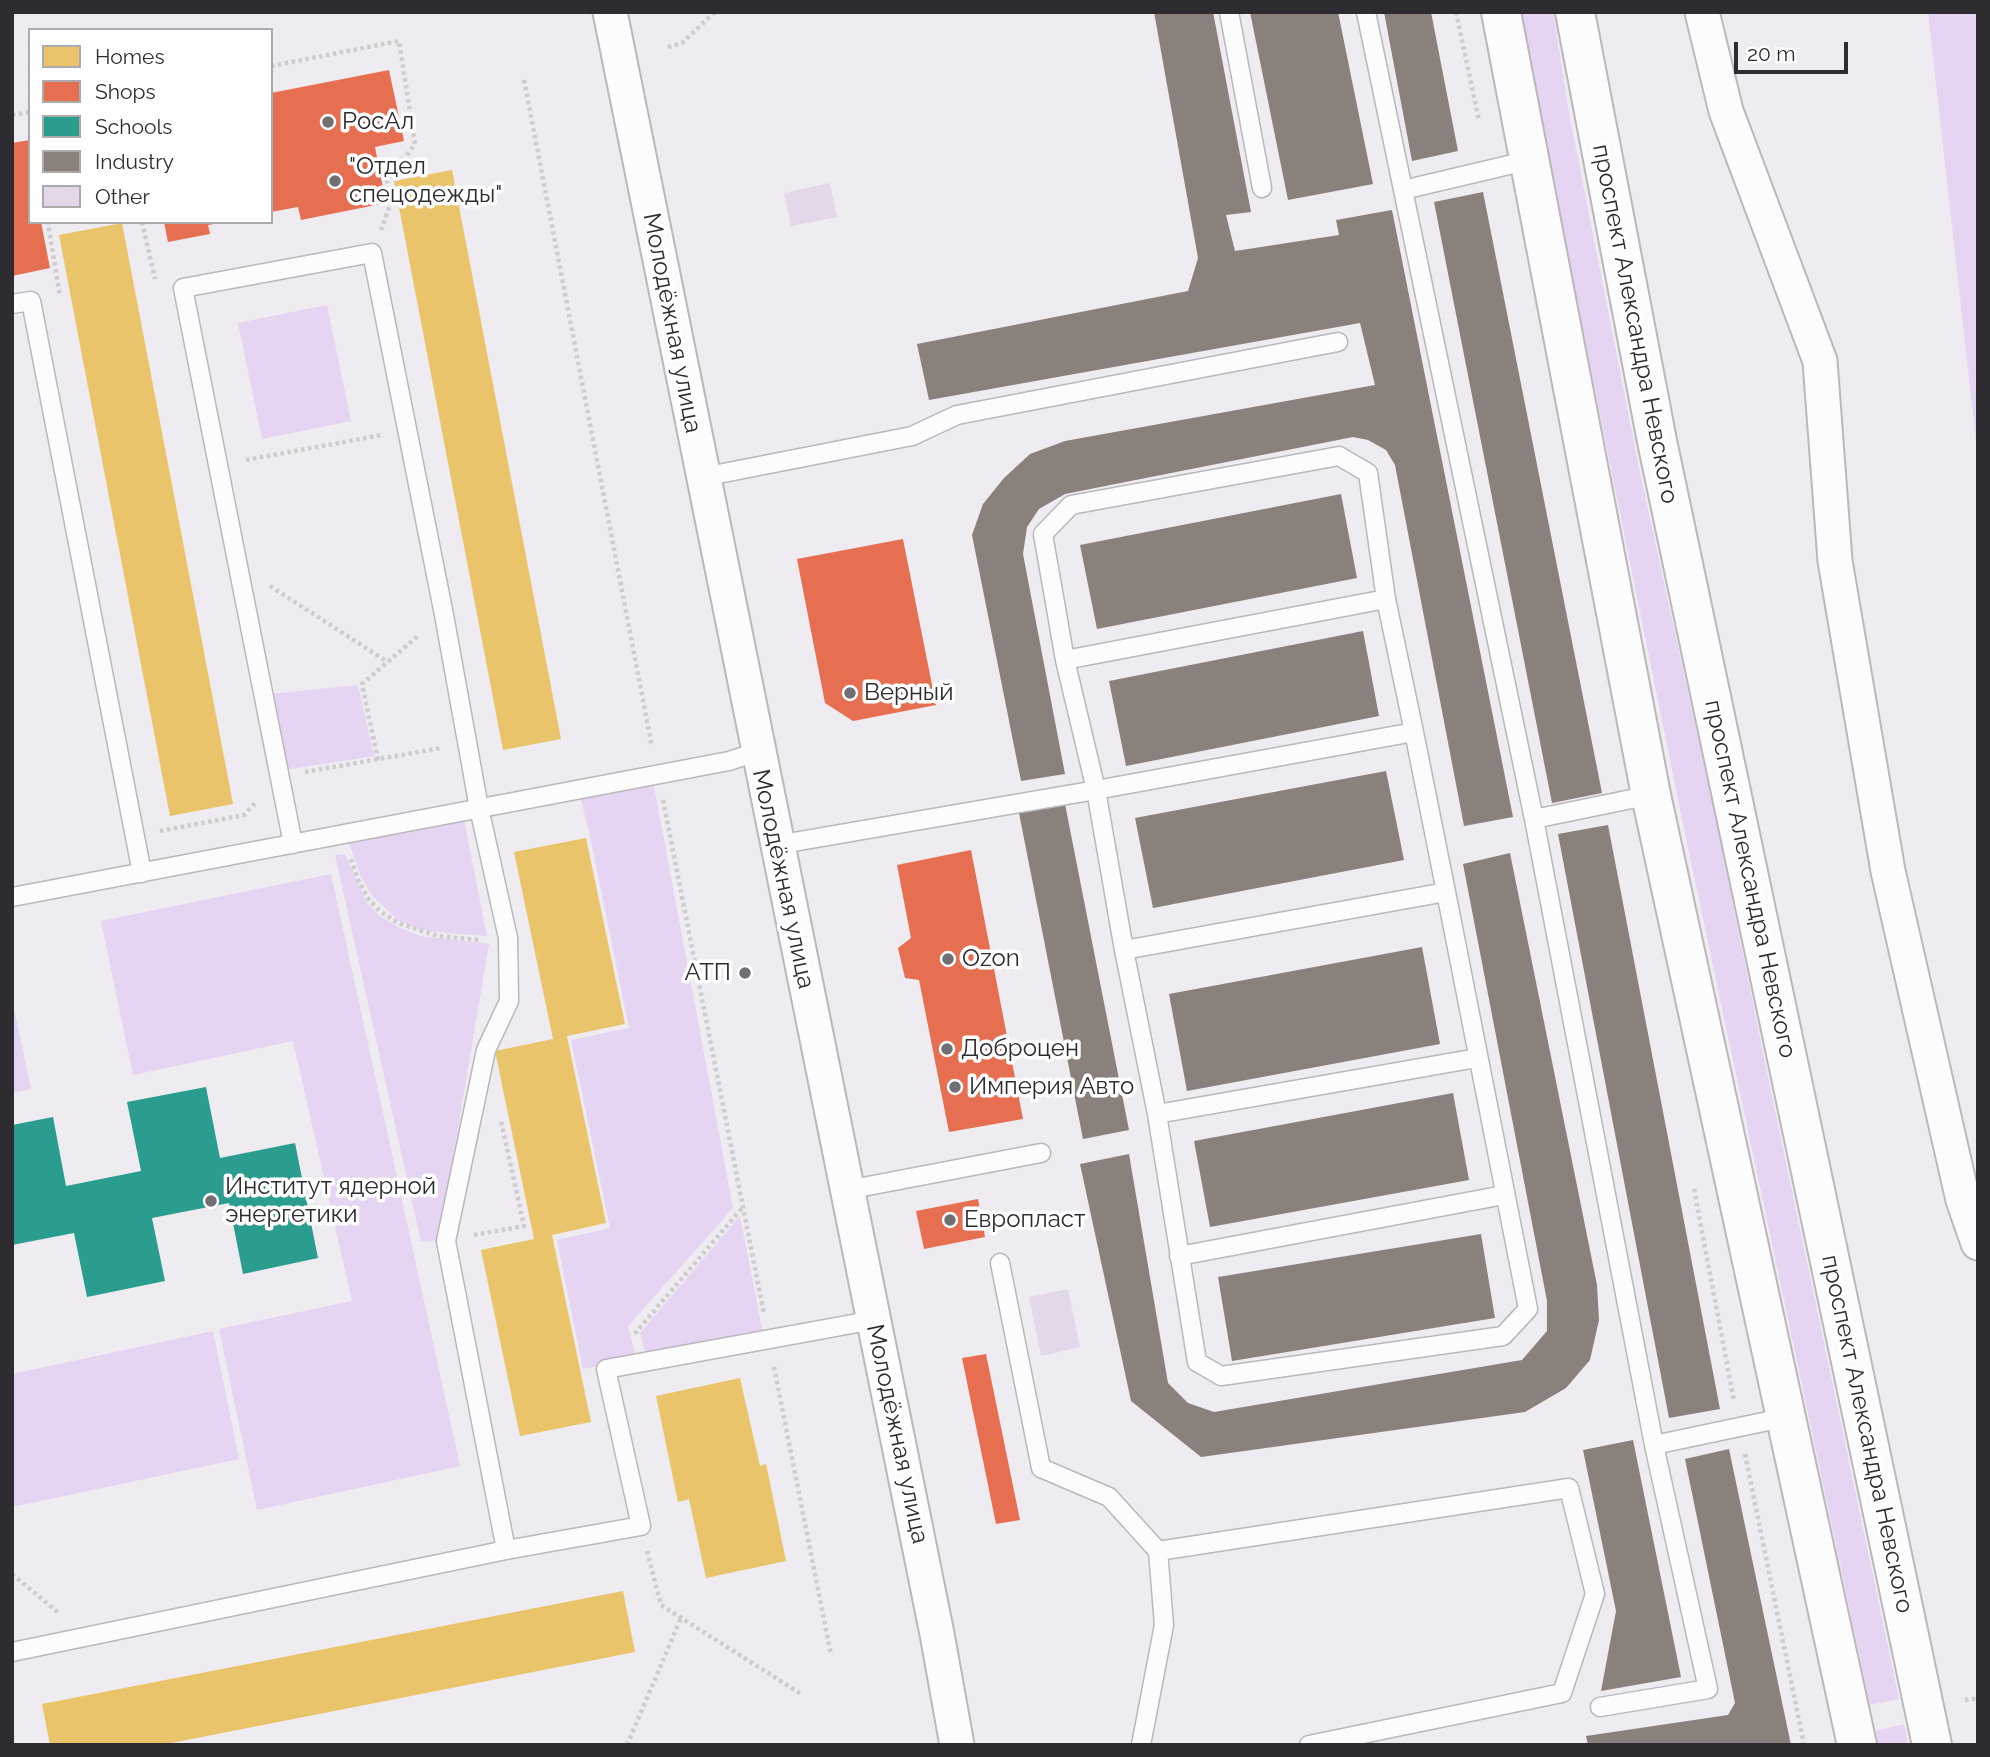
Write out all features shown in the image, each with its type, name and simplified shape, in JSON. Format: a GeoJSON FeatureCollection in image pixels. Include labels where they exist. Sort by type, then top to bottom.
{"type":"FeatureCollection","features":[{"type":"Feature","properties":{"kind":"main road"},"geometry":{"type":"LineString","coordinates":[[1501,12],[1651,795],[1857,1745]]}},
{"type":"Feature","properties":{"kind":"main road","name":"проспект Александра Невского"},"geometry":{"type":"LineString","coordinates":[[1575,12],[1657,441],[1933,1745]]}},
{"type":"Feature","properties":{"kind":"street","name":"Молодёжная улица"},"geometry":{"type":"LineString","coordinates":[[610,12],[757,752],[937,1634],[957,1745]]}},
{"type":"Feature","properties":{"kind":"street"},"geometry":{"type":"LineString","coordinates":[[1702,12],[1726,111],[1820,360],[1835,561],[1888,871],[1964,1200],[1978,1243]]}},
{"type":"Feature","properties":{"kind":"lane"},"geometry":{"type":"LineString","coordinates":[[1229,12],[1262,188]]}},
{"type":"Feature","properties":{"kind":"lane"},"geometry":{"type":"LineString","coordinates":[[1366,12],[1534,818],[1654,1445],[1708,1689],[1600,1707]]}},
{"type":"Feature","properties":{"kind":"lane"},"geometry":{"type":"LineString","coordinates":[[1403,190],[1530,160]]}},
{"type":"Feature","properties":{"kind":"lane"},"geometry":{"type":"LineString","coordinates":[[293,844],[183,288],[372,253],[444,615],[466,743],[508,938],[509,1001],[486,1051],[446,1241],[506,1550]]}},
{"type":"Feature","properties":{"kind":"lane"},"geometry":{"type":"LineString","coordinates":[[12,304],[32,300],[142,873]]}},
{"type":"Feature","properties":{"kind":"lane"},"geometry":{"type":"LineString","coordinates":[[703,477],[912,436],[957,415],[1338,342]]}},
{"type":"Feature","properties":{"kind":"lane"},"geometry":{"type":"LineString","coordinates":[[1339,456],[1368,473],[1386,599],[1528,1309],[1503,1336],[1220,1377],[1197,1362],[1157,1114],[1096,790],[1065,660],[1043,534],[1071,505],[1339,456]]}},
{"type":"Feature","properties":{"kind":"lane"},"geometry":{"type":"LineString","coordinates":[[1065,660],[1386,599]]}},
{"type":"Feature","properties":{"kind":"lane"},"geometry":{"type":"LineString","coordinates":[[776,845],[1414,732]]}},
{"type":"Feature","properties":{"kind":"lane"},"geometry":{"type":"LineString","coordinates":[[12,897],[729,761],[757,752]]}},
{"type":"Feature","properties":{"kind":"lane"},"geometry":{"type":"LineString","coordinates":[[1534,818],[1651,795]]}},
{"type":"Feature","properties":{"kind":"lane"},"geometry":{"type":"LineString","coordinates":[[1124,950],[1446,892]]}},
{"type":"Feature","properties":{"kind":"lane"},"geometry":{"type":"LineString","coordinates":[[1157,1114],[1477,1058]]}},
{"type":"Feature","properties":{"kind":"lane"},"geometry":{"type":"LineString","coordinates":[[846,1190],[1041,1153]]}},
{"type":"Feature","properties":{"kind":"lane"},"geometry":{"type":"LineString","coordinates":[[1179,1256],[1504,1195]]}},
{"type":"Feature","properties":{"kind":"lane"},"geometry":{"type":"LineString","coordinates":[[1000,1264],[1041,1468],[1109,1497],[1158,1551],[1164,1625],[1141,1745]]}},
{"type":"Feature","properties":{"kind":"lane"},"geometry":{"type":"LineString","coordinates":[[12,1652],[506,1550],[641,1526],[606,1369],[874,1320]]}},
{"type":"Feature","properties":{"kind":"lane"},"geometry":{"type":"LineString","coordinates":[[1654,1445],[1787,1417]]}},
{"type":"Feature","properties":{"kind":"lane"},"geometry":{"type":"LineString","coordinates":[[1158,1551],[1569,1488],[1595,1594],[1562,1693],[1335,1743],[1309,1745]]}},
{"type":"Feature","properties":{"kind":"path"},"geometry":{"type":"LineString","coordinates":[[668,47],[682,43],[715,12]]}},
{"type":"Feature","properties":{"kind":"path"},"geometry":{"type":"LineString","coordinates":[[273,66],[399,41],[415,144],[387,181],[391,202],[372,253]]}},
{"type":"Feature","properties":{"kind":"path"},"geometry":{"type":"LineString","coordinates":[[524,80],[657,774],[831,1654]]}},
{"type":"Feature","properties":{"kind":"path"},"geometry":{"type":"LineString","coordinates":[[32,300],[61,296],[48,224]]}},
{"type":"Feature","properties":{"kind":"path"},"geometry":{"type":"LineString","coordinates":[[142,224],[158,292],[183,288]]}},
{"type":"Feature","properties":{"kind":"path"},"geometry":{"type":"LineString","coordinates":[[218,465],[407,430]]}},
{"type":"Feature","properties":{"kind":"path"},"geometry":{"type":"LineString","coordinates":[[238,565],[386,662]]}},
{"type":"Feature","properties":{"kind":"path"},"geometry":{"type":"LineString","coordinates":[[378,760],[362,684],[444,615]]}},
{"type":"Feature","properties":{"kind":"path"},"geometry":{"type":"LineString","coordinates":[[134,836],[244,815],[280,776],[466,743]]}},
{"type":"Feature","properties":{"kind":"path"},"geometry":{"type":"LineString","coordinates":[[353,866],[369,900],[398,923],[438,936],[489,939]]}},
{"type":"Feature","properties":{"kind":"path"},"geometry":{"type":"LineString","coordinates":[[446,1241],[524,1226],[500,1118]]}},
{"type":"Feature","properties":{"kind":"path"},"geometry":{"type":"LineString","coordinates":[[643,1362],[636,1332],[743,1207]]}},
{"type":"Feature","properties":{"kind":"path"},"geometry":{"type":"LineString","coordinates":[[641,1526],[661,1605],[801,1694]]}},
{"type":"Feature","properties":{"kind":"path"},"geometry":{"type":"LineString","coordinates":[[12,1574],[88,1636]]}},
{"type":"Feature","properties":{"kind":"path"},"geometry":{"type":"LineString","coordinates":[[627,1745],[681,1619]]}},
{"type":"Feature","properties":{"kind":"path"},"geometry":{"type":"LineString","coordinates":[[1965,1700],[1978,1698]]}},
{"type":"Feature","properties":{"kind":"shaded area"},"geometry":{"type":"Polygon","coordinates":[[[1522,12],[1553,12],[1569,113],[1639,468],[1718,830],[1899,1699],[1870,1705],[1683,824],[1541,123],[1522,12]]]}},
{"type":"Feature","properties":{"kind":"shaded area"},"geometry":{"type":"Polygon","coordinates":[[[1928,12],[1978,12],[1978,458],[1928,12]]]}},
{"type":"Feature","properties":{"kind":"shaded area"},"geometry":{"type":"Polygon","coordinates":[[[327,305],[351,421],[262,439],[238,323],[327,305]]]}},
{"type":"Feature","properties":{"kind":"shaded area"},"geometry":{"type":"Polygon","coordinates":[[[358,685],[374,756],[285,770],[270,694],[358,685]]]}},
{"type":"Feature","properties":{"kind":"shaded area"},"geometry":{"type":"Polygon","coordinates":[[[653,781],[733,1208],[628,1326],[636,1358],[583,1369],[557,1240],[610,1228],[571,1040],[629,1028],[580,796],[653,781]]]}},
{"type":"Feature","properties":{"kind":"shaded area"},"geometry":{"type":"Polygon","coordinates":[[[463,815],[487,936],[437,932],[415,928],[398,920],[372,896],[361,876],[347,838],[463,815]]]}},
{"type":"Feature","properties":{"kind":"shaded area"},"geometry":{"type":"Polygon","coordinates":[[[345,854],[367,903],[380,916],[420,936],[489,944],[439,1240],[421,1242],[335,855],[345,854]]]}},
{"type":"Feature","properties":{"kind":"shaded area"},"geometry":{"type":"Polygon","coordinates":[[[331,874],[460,1466],[257,1510],[219,1329],[352,1301],[293,1041],[133,1075],[101,921],[331,874]]]}},
{"type":"Feature","properties":{"kind":"shaded area"},"geometry":{"type":"Polygon","coordinates":[[[12,999],[31,1089],[12,1093],[12,999]]]}},
{"type":"Feature","properties":{"kind":"shaded area"},"geometry":{"type":"Polygon","coordinates":[[[740,1216],[763,1334],[647,1358],[640,1333],[740,1216]]]}},
{"type":"Feature","properties":{"kind":"shaded area"},"geometry":{"type":"Polygon","coordinates":[[[213,1331],[239,1459],[12,1507],[12,1374],[213,1331]]]}},
{"type":"Feature","properties":{"kind":"shaded area"},"geometry":{"type":"Polygon","coordinates":[[[1904,1724],[1908,1745],[1879,1745],[1876,1731],[1904,1724]]]}},
{"type":"Feature","properties":{"kind":"building: Homes"},"geometry":{"type":"Polygon","coordinates":[[[452,170],[561,739],[503,750],[394,181],[452,170]]]}},
{"type":"Feature","properties":{"kind":"building: Homes"},"geometry":{"type":"Polygon","coordinates":[[[122,224],[233,804],[170,816],[59,235],[122,224]]]}},
{"type":"Feature","properties":{"kind":"building: Homes"},"geometry":{"type":"Polygon","coordinates":[[[586,838],[625,1024],[567,1036],[606,1223],[552,1235],[591,1422],[520,1436],[481,1250],[534,1239],[495,1051],[553,1039],[514,852],[586,838]]]}},
{"type":"Feature","properties":{"kind":"building: Homes"},"geometry":{"type":"Polygon","coordinates":[[[740,1378],[760,1466],[766,1464],[786,1561],[706,1578],[689,1499],[678,1502],[656,1396],[740,1378]]]}},
{"type":"Feature","properties":{"kind":"building: Homes"},"geometry":{"type":"Polygon","coordinates":[[[623,1591],[635,1652],[161,1745],[50,1745],[42,1704],[623,1591]]]}},
{"type":"Feature","properties":{"kind":"building: Shops"},"geometry":{"type":"Polygon","coordinates":[[[389,70],[404,141],[375,147],[386,203],[301,220],[298,207],[273,212],[273,93],[389,70]]]}},
{"type":"Feature","properties":{"kind":"building: Shops"},"geometry":{"type":"Polygon","coordinates":[[[28,140],[28,224],[41,224],[50,268],[12,276],[12,143],[28,140]]]}},
{"type":"Feature","properties":{"kind":"building: Shops"},"geometry":{"type":"Polygon","coordinates":[[[164,224],[214,224],[208,225],[210,234],[168,242],[164,224]]]}},
{"type":"Feature","properties":{"kind":"building: Shops"},"geometry":{"type":"Polygon","coordinates":[[[903,539],[936,705],[853,721],[825,703],[797,559],[903,539]]]}},
{"type":"Feature","properties":{"kind":"building: Shops"},"geometry":{"type":"Polygon","coordinates":[[[971,850],[1023,1119],[949,1132],[919,980],[905,978],[898,948],[911,938],[897,865],[971,850]]]}},
{"type":"Feature","properties":{"kind":"building: Shops","name":"Европласт"},"geometry":{"type":"Polygon","coordinates":[[[978,1199],[985,1237],[924,1249],[916,1211],[978,1199]]]}},
{"type":"Feature","properties":{"kind":"building: Shops"},"geometry":{"type":"Polygon","coordinates":[[[986,1354],[1020,1520],[996,1524],[962,1358],[986,1354]]]}},
{"type":"Feature","properties":{"kind":"building: Schools"},"geometry":{"type":"Polygon","coordinates":[[[206,1087],[220,1158],[295,1143],[318,1258],[243,1274],[229,1203],[152,1218],[165,1281],[87,1297],[74,1233],[12,1245],[12,1125],[53,1117],[66,1186],[141,1171],[127,1102],[206,1087]]]}},
{"type":"Feature","properties":{"kind":"building: Industry"},"geometry":{"type":"Polygon","coordinates":[[[1154,12],[1213,12],[1251,212],[1226,215],[1235,251],[1339,235],[1336,220],[1392,210],[1513,817],[1464,826],[1395,465],[1386,450],[1368,440],[1353,437],[1065,494],[1039,509],[1027,527],[1023,554],[1065,774],[1021,781],[972,535],[983,504],[1004,478],[1030,454],[1065,441],[1375,385],[1360,323],[929,400],[917,344],[1188,291],[1198,258],[1154,12]]]}},
{"type":"Feature","properties":{"kind":"building: Industry"},"geometry":{"type":"Polygon","coordinates":[[[1250,12],[1338,12],[1373,184],[1288,200],[1250,12]]]}},
{"type":"Feature","properties":{"kind":"building: Industry"},"geometry":{"type":"Polygon","coordinates":[[[1384,12],[1431,12],[1458,151],[1412,161],[1384,12]]]}},
{"type":"Feature","properties":{"kind":"building: Industry"},"geometry":{"type":"Polygon","coordinates":[[[1483,192],[1602,793],[1552,803],[1434,202],[1483,192]]]}},
{"type":"Feature","properties":{"kind":"building: Industry"},"geometry":{"type":"Polygon","coordinates":[[[1341,494],[1357,578],[1097,629],[1080,545],[1341,494]]]}},
{"type":"Feature","properties":{"kind":"building: Industry"},"geometry":{"type":"Polygon","coordinates":[[[1363,631],[1379,716],[1126,766],[1109,681],[1363,631]]]}},
{"type":"Feature","properties":{"kind":"building: Industry"},"geometry":{"type":"Polygon","coordinates":[[[1386,771],[1404,860],[1153,908],[1135,818],[1386,771]]]}},
{"type":"Feature","properties":{"kind":"building: Industry"},"geometry":{"type":"Polygon","coordinates":[[[1065,804],[1129,1130],[1083,1139],[1019,813],[1065,804]]]}},
{"type":"Feature","properties":{"kind":"building: Industry"},"geometry":{"type":"Polygon","coordinates":[[[1608,825],[1720,1409],[1669,1418],[1558,834],[1608,825]]]}},
{"type":"Feature","properties":{"kind":"building: Industry"},"geometry":{"type":"Polygon","coordinates":[[[1510,853],[1597,1285],[1599,1320],[1590,1360],[1566,1388],[1525,1412],[1201,1457],[1131,1401],[1080,1164],[1129,1154],[1168,1383],[1188,1403],[1214,1412],[1522,1360],[1547,1331],[1547,1301],[1463,864],[1510,853]]]}},
{"type":"Feature","properties":{"kind":"building: Industry"},"geometry":{"type":"Polygon","coordinates":[[[1422,947],[1440,1044],[1187,1091],[1169,994],[1422,947]]]}},
{"type":"Feature","properties":{"kind":"building: Industry"},"geometry":{"type":"Polygon","coordinates":[[[1453,1093],[1469,1180],[1210,1227],[1194,1141],[1453,1093]]]}},
{"type":"Feature","properties":{"kind":"building: Industry"},"geometry":{"type":"Polygon","coordinates":[[[1481,1234],[1495,1318],[1232,1361],[1218,1277],[1481,1234]]]}},
{"type":"Feature","properties":{"kind":"building: Industry"},"geometry":{"type":"Polygon","coordinates":[[[1633,1440],[1681,1677],[1601,1691],[1616,1611],[1583,1450],[1633,1440]]]}},
{"type":"Feature","properties":{"kind":"building: Industry"},"geometry":{"type":"Polygon","coordinates":[[[1729,1449],[1791,1745],[1588,1745],[1586,1736],[1728,1715],[1735,1703],[1685,1459],[1729,1449]]]}},
{"type":"Feature","properties":{"kind":"building: Other"},"geometry":{"type":"Polygon","coordinates":[[[830,183],[837,217],[791,226],[784,193],[830,183]]]}},
{"type":"Feature","properties":{"kind":"building: Other"},"geometry":{"type":"Polygon","coordinates":[[[1068,1289],[1080,1347],[1041,1356],[1029,1297],[1068,1289]]]}},
{"type":"Feature","properties":{"kind":"place","name":"РосАл"},"geometry":{"type":"Point","coordinates":[328,122]}},
{"type":"Feature","properties":{"kind":"place","name":"\"Отдел спецодежды\""},"geometry":{"type":"Point","coordinates":[335,181]}},
{"type":"Feature","properties":{"kind":"place","name":"Верный"},"geometry":{"type":"Point","coordinates":[850,693]}},
{"type":"Feature","properties":{"kind":"place","name":"Ozon"},"geometry":{"type":"Point","coordinates":[948,959]}},
{"type":"Feature","properties":{"kind":"place","name":"АТП"},"geometry":{"type":"Point","coordinates":[745,973]}},
{"type":"Feature","properties":{"kind":"place","name":"Доброцен"},"geometry":{"type":"Point","coordinates":[947,1049]}},
{"type":"Feature","properties":{"kind":"place","name":"Империя Авто"},"geometry":{"type":"Point","coordinates":[955,1087]}},
{"type":"Feature","properties":{"kind":"place","name":"Институт ядерной энергетики"},"geometry":{"type":"Point","coordinates":[211,1201]}},
{"type":"Feature","properties":{"kind":"place","name":"Европласт"},"geometry":{"type":"Point","coordinates":[950,1220]}}]}
